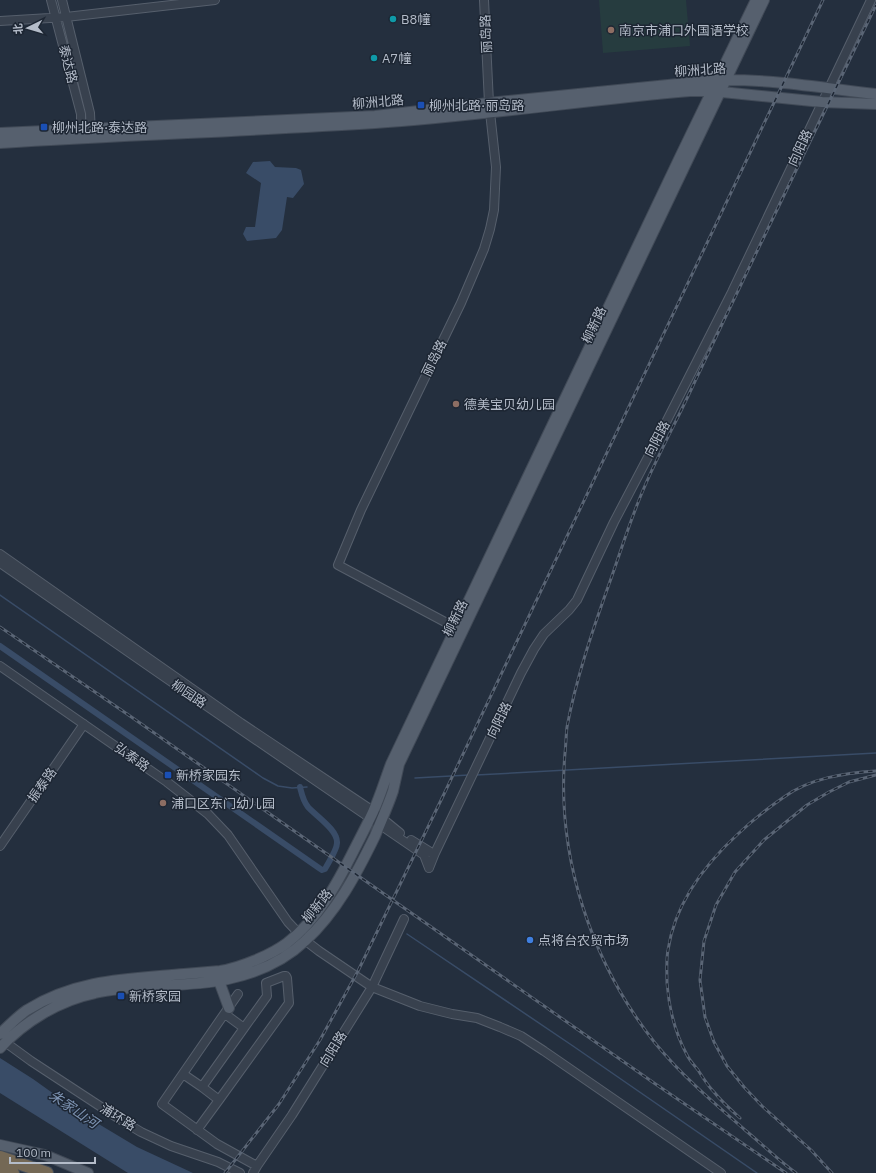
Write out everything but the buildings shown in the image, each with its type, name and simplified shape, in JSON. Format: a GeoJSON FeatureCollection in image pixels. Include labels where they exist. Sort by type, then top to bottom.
{"type":"FeatureCollection","features":[{"type":"Feature","properties":{"kind":"highway"},"geometry":{"type":"LineString","coordinates":[[0,1157],[46,1173]]}},
{"type":"Feature","properties":{"kind":"highway"},"geometry":{"type":"LineString","coordinates":[[0,1168],[13,1173]]}},
{"type":"Feature","properties":{"kind":"main road","name":"柳新路"},"geometry":{"type":"LineString","coordinates":[[722,80],[756,0]]}},
{"type":"Feature","properties":{"kind":"main road","name":"柳新路"},"geometry":{"type":"LineString","coordinates":[[2,1041],[12,1022],[26,1011],[57,994],[71,989],[103,982],[228,969],[266,955],[286,943],[298,933],[314,916],[329,896],[372,815],[391,764],[459,630],[716,92],[764,0]]}},
{"type":"Feature","properties":{"kind":"main road","name":"柳洲北路"},"geometry":{"type":"LineString","coordinates":[[490,108],[722,80],[776,82],[876,94]]}},
{"type":"Feature","properties":{"kind":"main road","name":"柳洲北路"},"geometry":{"type":"LineString","coordinates":[[0,134],[86,133],[375,116],[690,91],[822,102],[876,104]]}},
{"type":"Feature","properties":{"kind":"main road","name":"柳洲北路"},"geometry":{"type":"LineString","coordinates":[[0,143],[86,133]]}},
{"type":"Feature","properties":{"kind":"main road","name":"柳新路"},"geometry":{"type":"LineString","coordinates":[[2,1041],[47,1011],[63,1003],[86,995],[111,991],[226,980],[269,965],[290,953],[306,941],[344,894],[367,853],[381,822],[392,791],[399,764],[459,630]]}},
{"type":"Feature","properties":{"kind":"main road"},"geometry":{"type":"LineString","coordinates":[[219,981],[227,1011]]}},
{"type":"Feature","properties":{"kind":"main road"},"geometry":{"type":"LineString","coordinates":[[0,1145],[46,1155],[88,1173]]}},
{"type":"Feature","properties":{"kind":"street","name":"泰达路"},"geometry":{"type":"LineString","coordinates":[[51,0],[86,133]]}},
{"type":"Feature","properties":{"kind":"street","name":"泰达路"},"geometry":{"type":"LineString","coordinates":[[62,0],[90,113],[86,133]]}},
{"type":"Feature","properties":{"kind":"street"},"geometry":{"type":"LineString","coordinates":[[0,21],[56,18],[213,0]]}},
{"type":"Feature","properties":{"kind":"street","name":"丽岛路"},"geometry":{"type":"LineString","coordinates":[[459,630],[338,565],[361,510],[461,303],[484,248],[490,229],[494,210],[496,163],[490,108],[484,0]]}},
{"type":"Feature","properties":{"kind":"street","name":"向阳路"},"geometry":{"type":"LineString","coordinates":[[381,822],[424,856],[429,868],[476,766],[534,649],[544,634],[569,610],[577,600],[614,522],[662,431],[728,299],[871,0]]}},
{"type":"Feature","properties":{"kind":"street","name":"柳园路"},"geometry":{"type":"LineString","coordinates":[[0,554],[372,815]]}},
{"type":"Feature","properties":{"kind":"street","name":"柳园路"},"geometry":{"type":"LineString","coordinates":[[0,563],[163,676],[372,815]]}},
{"type":"Feature","properties":{"kind":"street","name":"弘泰路"},"geometry":{"type":"LineString","coordinates":[[0,666],[167,782],[208,814],[228,836],[288,922],[319,952],[372,987],[420,1006],[452,1014],[477,1018],[522,1036],[721,1173]]}},
{"type":"Feature","properties":{"kind":"street","name":"振泰路"},"geometry":{"type":"LineString","coordinates":[[0,846],[84,724]]}},
{"type":"Feature","properties":{"kind":"street"},"geometry":{"type":"LineString","coordinates":[[372,815],[415,843],[432,853],[435,853]]}},
{"type":"Feature","properties":{"kind":"street","name":"向阳路"},"geometry":{"type":"LineString","coordinates":[[255,1169],[292,1115],[372,987],[404,919]]}},
{"type":"Feature","properties":{"kind":"street"},"geometry":{"type":"LineString","coordinates":[[197,1130],[289,1004],[286,976],[266,983],[267,996],[202,1087]]}},
{"type":"Feature","properties":{"kind":"street"},"geometry":{"type":"LineString","coordinates":[[238,994],[162,1104],[217,1144],[255,1169]]}},
{"type":"Feature","properties":{"kind":"street"},"geometry":{"type":"LineString","coordinates":[[227,1011],[244,1028]]}},
{"type":"Feature","properties":{"kind":"street","name":"浦环路"},"geometry":{"type":"LineString","coordinates":[[2,1041],[141,1132],[171,1146],[218,1162],[240,1173]]}},
{"type":"Feature","properties":{"kind":"street"},"geometry":{"type":"LineString","coordinates":[[183,1074],[219,1100]]}},
{"type":"Feature","properties":{"kind":"green space"},"geometry":{"type":"Polygon","coordinates":[[[599,0],[686,0],[690,46],[603,53],[599,0]]]}},
{"type":"Feature","properties":{"kind":"water"},"geometry":{"type":"Polygon","coordinates":[[[270,161],[275,167],[296,168],[301,170],[304,184],[293,198],[287,197],[282,230],[276,238],[247,241],[243,234],[246,227],[255,227],[261,183],[246,173],[253,162],[270,161]]]}},
{"type":"Feature","properties":{"kind":"water","name":"朱家山河"},"geometry":{"type":"Polygon","coordinates":[[[0,1058],[33,1079],[82,1114],[137,1147],[193,1173],[128,1173],[0,1093],[0,1058]]]}},
{"type":"Feature","properties":{"kind":"waterway"},"geometry":{"type":"LineString","coordinates":[[0,595],[263,778],[278,786],[292,788],[307,787]]}},
{"type":"Feature","properties":{"kind":"waterway"},"geometry":{"type":"LineString","coordinates":[[0,646],[322,870],[325,869],[334,853],[337,846],[336,838],[330,828],[306,805],[300,787]]}},
{"type":"Feature","properties":{"kind":"waterway"},"geometry":{"type":"LineString","coordinates":[[476,775],[876,753]]}},
{"type":"Feature","properties":{"kind":"waterway"},"geometry":{"type":"LineString","coordinates":[[415,778],[469,775]]}},
{"type":"Feature","properties":{"kind":"waterway"},"geometry":{"type":"LineString","coordinates":[[407,934],[757,1173]]}},
{"type":"Feature","properties":{"kind":"railway"},"geometry":{"type":"LineString","coordinates":[[225,1173],[279,1104],[320,1040],[358,971],[823,0]]}},
{"type":"Feature","properties":{"kind":"railway"},"geometry":{"type":"LineString","coordinates":[[796,1173],[698,1089],[676,1067],[655,1043],[632,1012],[613,978],[596,943],[583,906],[573,869],[566,830],[564,792],[565,753],[567,727],[580,673],[596,621],[639,500],[759,246],[876,5]]}},
{"type":"Feature","properties":{"kind":"railway"},"geometry":{"type":"LineString","coordinates":[[0,627],[130,716],[654,1083],[786,1173]]}},
{"type":"Feature","properties":{"kind":"railway"},"geometry":{"type":"LineString","coordinates":[[740,1118],[720,1099],[692,1063],[683,1047],[673,1020],[667,983],[667,958],[677,916],[703,871],[726,845],[772,805],[794,791],[816,781],[840,775],[876,771]]}},
{"type":"Feature","properties":{"kind":"railway"},"geometry":{"type":"LineString","coordinates":[[832,1173],[811,1150],[762,1106],[727,1066],[714,1042],[705,1017],[700,980],[704,941],[716,905],[735,872],[764,840],[807,805],[829,792],[849,782],[876,775]]}},
{"type":"Feature","properties":{"kind":"place","name":"B8幢"},"geometry":{"type":"Point","coordinates":[393,19]}},
{"type":"Feature","properties":{"kind":"place","name":"南京市浦口外国语学校"},"geometry":{"type":"Point","coordinates":[611,30]}},
{"type":"Feature","properties":{"kind":"place","name":"A7幢"},"geometry":{"type":"Point","coordinates":[374,58]}},
{"type":"Feature","properties":{"kind":"place","name":"柳州北路·丽岛路"},"geometry":{"type":"Point","coordinates":[421,105]}},
{"type":"Feature","properties":{"kind":"place","name":"柳州北路·泰达路"},"geometry":{"type":"Point","coordinates":[44,127]}},
{"type":"Feature","properties":{"kind":"place","name":"德美宝贝幼儿园"},"geometry":{"type":"Point","coordinates":[456,404]}},
{"type":"Feature","properties":{"kind":"place","name":"新桥家园东"},"geometry":{"type":"Point","coordinates":[168,775]}},
{"type":"Feature","properties":{"kind":"place","name":"浦口区东门幼儿园"},"geometry":{"type":"Point","coordinates":[163,803]}},
{"type":"Feature","properties":{"kind":"place","name":"点将台农贸市场"},"geometry":{"type":"Point","coordinates":[530,940]}},
{"type":"Feature","properties":{"kind":"place","name":"新桥家园"},"geometry":{"type":"Point","coordinates":[121,996]}}]}
